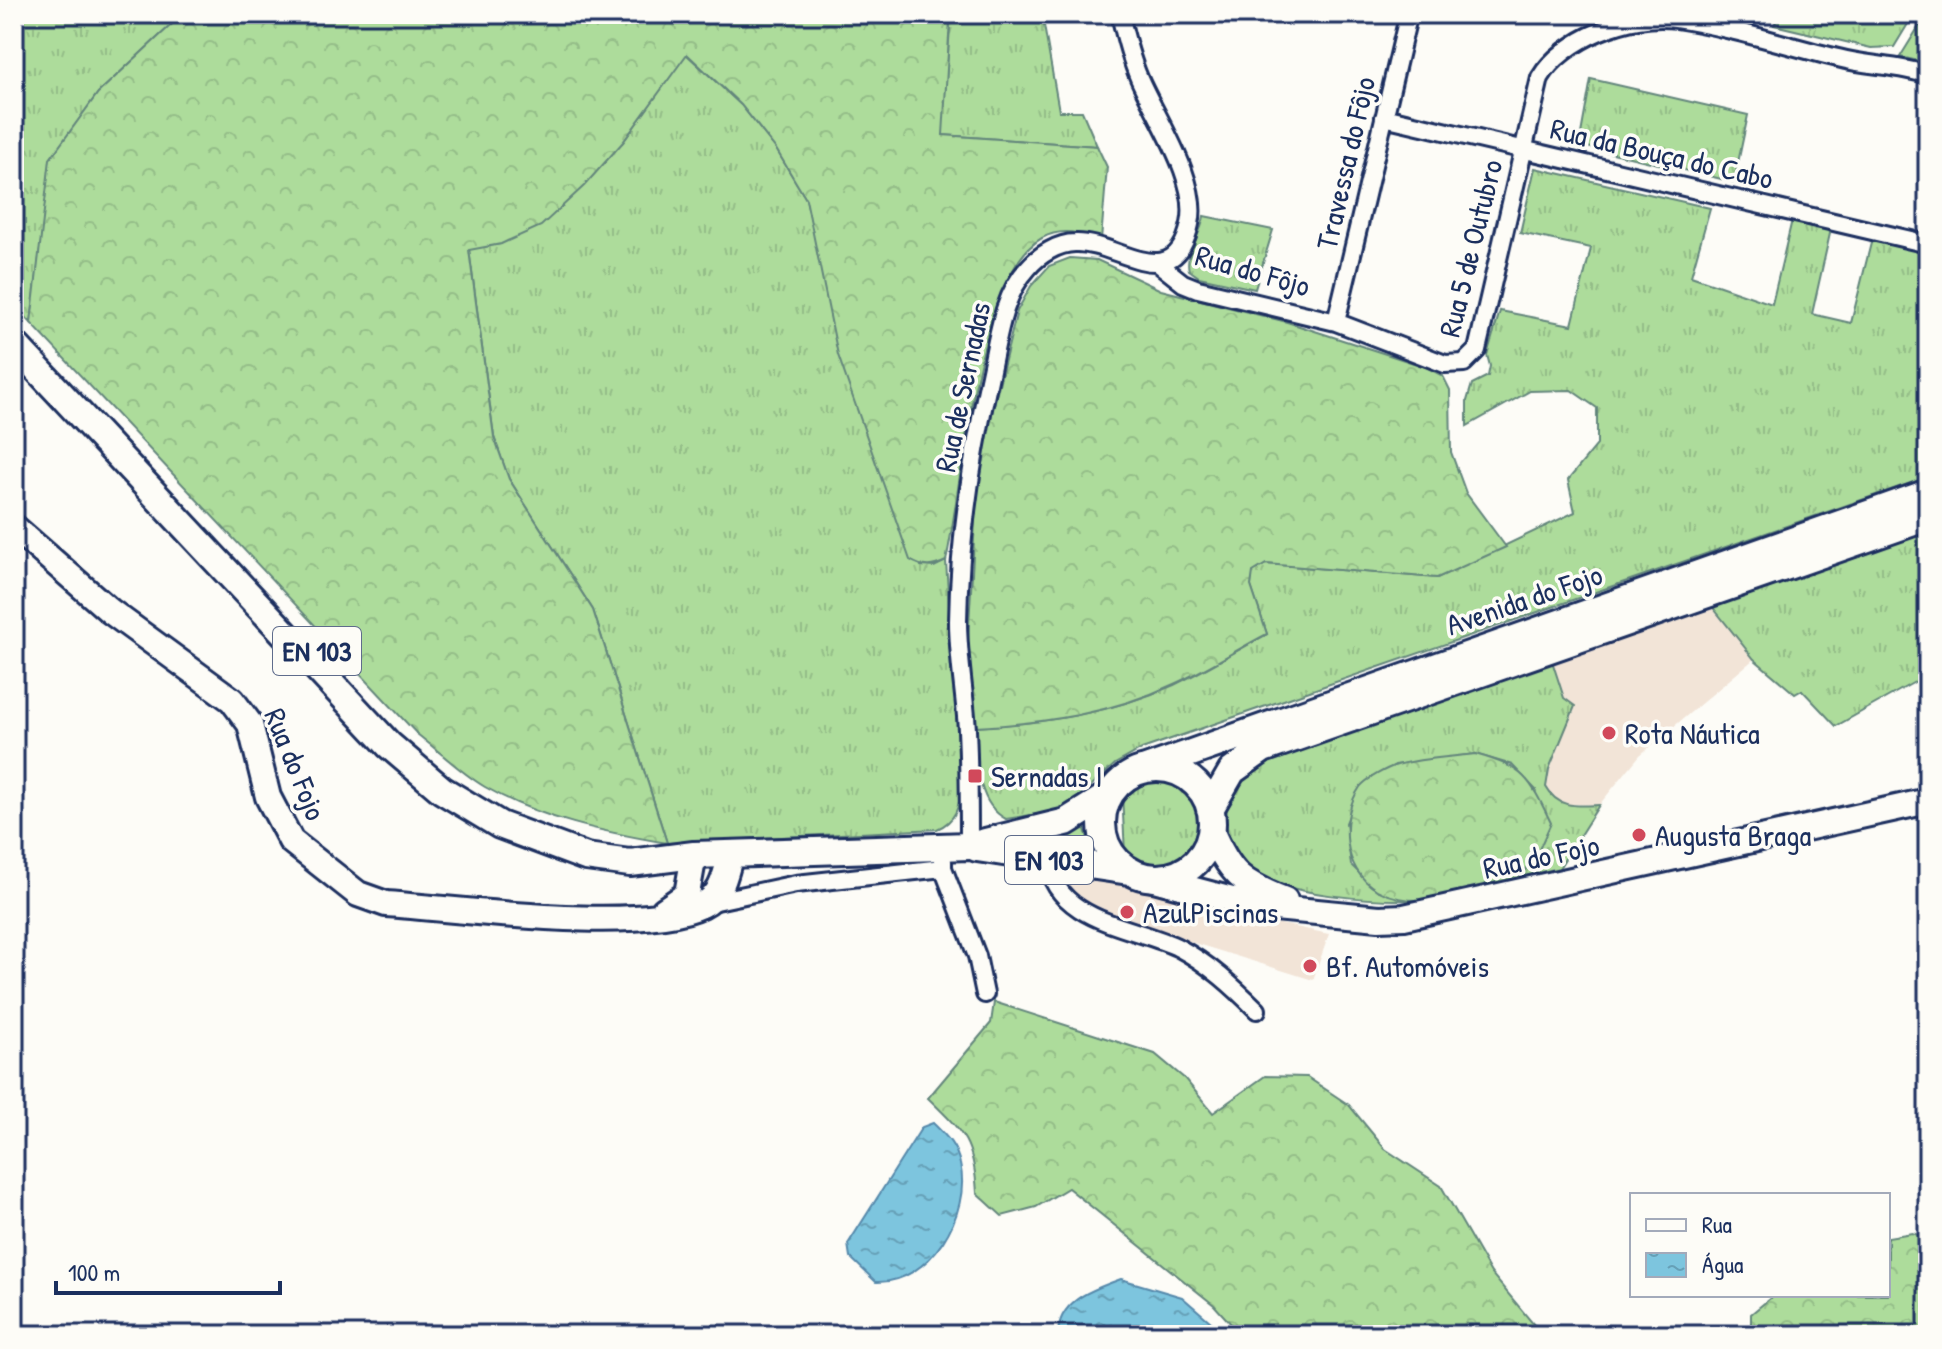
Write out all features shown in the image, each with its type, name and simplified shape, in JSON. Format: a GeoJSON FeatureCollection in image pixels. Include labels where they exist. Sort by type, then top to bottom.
{"type":"FeatureCollection","features":[{"type":"Feature","properties":{"kind":"main road","name":"EN 103"},"geometry":{"type":"LineString","coordinates":[[14,326],[384,722],[445,776],[491,806],[547,827],[618,845],[694,855]]}},
{"type":"Feature","properties":{"kind":"main road","name":"EN 103"},"geometry":{"type":"LineString","coordinates":[[14,344],[366,722],[442,790],[500,825],[586,857],[630,863],[694,855],[952,854],[1047,859],[1139,874]]}},
{"type":"Feature","properties":{"kind":"main road","name":"Avenida do Fojo"},"geometry":{"type":"LineString","coordinates":[[1109,795],[1118,784],[1143,770],[1928,493]]}},
{"type":"Feature","properties":{"kind":"main road","name":"Avenida do Fojo"},"geometry":{"type":"LineString","coordinates":[[1139,874],[1167,877],[1183,872],[1197,861],[1210,820],[1232,771],[1263,749],[1928,517]]}},
{"type":"Feature","properties":{"kind":"main road","name":"Rua do Fojo"},"geometry":{"type":"LineString","coordinates":[[14,527],[110,611],[232,700],[250,724],[268,797],[291,841],[358,894],[386,904],[619,919],[702,904]]}},
{"type":"Feature","properties":{"kind":"main road","name":"EN 103"},"geometry":{"type":"LineString","coordinates":[[1143,770],[1177,772],[1203,793],[1210,820]]}},
{"type":"Feature","properties":{"kind":"main road","name":"EN 103"},"geometry":{"type":"LineString","coordinates":[[952,854],[1066,822],[1109,795]]}},
{"type":"Feature","properties":{"kind":"main road","name":"EN 103"},"geometry":{"type":"LineString","coordinates":[[1109,795],[1102,829],[1111,852],[1139,874]]}},
{"type":"Feature","properties":{"kind":"main road","name":"Rua do Fojo"},"geometry":{"type":"LineString","coordinates":[[1139,874],[1255,906],[1306,908],[1379,918],[1404,917],[1928,801]]}},
{"type":"Feature","properties":{"kind":"main road","name":"Rua do Fojo"},"geometry":{"type":"LineString","coordinates":[[1210,820],[1223,858],[1238,878],[1257,890],[1306,908]]}},
{"type":"Feature","properties":{"kind":"main road"},"geometry":{"type":"LineString","coordinates":[[702,904],[721,889],[731,854]]}},
{"type":"Feature","properties":{"kind":"main road"},"geometry":{"type":"LineString","coordinates":[[659,914],[687,894],[694,855]]}},
{"type":"Feature","properties":{"kind":"street"},"geometry":{"type":"LineString","coordinates":[[1120,14],[1138,74],[1190,196],[1190,227],[1183,244],[1173,256],[1159,264]]}},
{"type":"Feature","properties":{"kind":"street"},"geometry":{"type":"LineString","coordinates":[[1523,150],[1540,78],[1555,59],[1594,35],[1621,25],[1674,16],[1850,61],[1890,65],[1928,75]]}},
{"type":"Feature","properties":{"kind":"street","name":"Travessa do Fôjo"},"geometry":{"type":"LineString","coordinates":[[1336,322],[1408,17]]}},
{"type":"Feature","properties":{"kind":"street","name":"Rua da Bouça do Cabo"},"geometry":{"type":"LineString","coordinates":[[1384,117],[1928,244]]}},
{"type":"Feature","properties":{"kind":"street","name":"Rua 5 de Outubro"},"geometry":{"type":"LineString","coordinates":[[1336,322],[1445,364],[1464,363],[1472,357],[1477,350],[1523,150]]}},
{"type":"Feature","properties":{"kind":"street","name":"Rua de Sernadas"},"geometry":{"type":"LineString","coordinates":[[952,854],[967,728],[958,623],[960,577],[972,456],[1000,326],[1017,282],[1028,267],[1060,246],[1075,243],[1095,245],[1133,259],[1159,264]]}},
{"type":"Feature","properties":{"kind":"street","name":"Rua do Fôjo"},"geometry":{"type":"LineString","coordinates":[[1159,264],[1183,283],[1198,289],[1336,322]]}},
{"type":"Feature","properties":{"kind":"street"},"geometry":{"type":"LineString","coordinates":[[702,904],[952,854],[985,994]]}},
{"type":"Feature","properties":{"kind":"street"},"geometry":{"type":"LineString","coordinates":[[1047,859],[1056,885],[1085,911],[1115,928],[1178,948],[1212,969],[1257,1010]]}},
{"type":"Feature","properties":{"kind":"shaded area"},"geometry":{"type":"Polygon","coordinates":[[[1711,605],[1754,659],[1640,755],[1599,805],[1564,804],[1554,798],[1546,787],[1546,778],[1564,698],[1552,661],[1711,605]]]}},
{"type":"Feature","properties":{"kind":"shaded area"},"geometry":{"type":"Polygon","coordinates":[[[1059,870],[1329,934],[1313,980],[1101,914],[1078,898],[1059,870]]]}},
{"type":"Feature","properties":{"kind":"green space"},"geometry":{"type":"Polygon","coordinates":[[[14,14],[183,14],[98,93],[51,159],[31,323],[14,304],[14,14]]]}},
{"type":"Feature","properties":{"kind":"green space"},"geometry":{"type":"Polygon","coordinates":[[[183,14],[924,14],[950,19],[943,135],[1097,146],[1107,167],[1101,240],[1064,232],[1042,238],[1020,259],[1001,294],[975,386],[946,561],[932,566],[910,560],[838,355],[806,199],[776,149],[741,105],[687,54],[623,142],[584,186],[541,226],[501,244],[469,250],[494,437],[509,479],[593,610],[667,843],[596,829],[528,808],[485,787],[450,762],[417,734],[31,323],[50,159],[98,93],[183,14]]]}},
{"type":"Feature","properties":{"kind":"green space"},"geometry":{"type":"Polygon","coordinates":[[[951,14],[1042,14],[1059,111],[1082,111],[1097,146],[942,135],[951,14]]]}},
{"type":"Feature","properties":{"kind":"green space"},"geometry":{"type":"Polygon","coordinates":[[[1780,14],[1914,14],[1894,47],[1871,48],[1774,25],[1780,14]]]}},
{"type":"Feature","properties":{"kind":"green space"},"geometry":{"type":"Polygon","coordinates":[[[1926,15],[1928,63],[1900,57],[1926,15]]]}},
{"type":"Feature","properties":{"kind":"green space"},"geometry":{"type":"Polygon","coordinates":[[[686,54],[741,105],[776,149],[806,199],[823,272],[921,566],[934,567],[946,561],[961,789],[955,813],[937,829],[667,843],[593,610],[509,479],[494,437],[469,249],[501,244],[623,142],[686,54]]]}},
{"type":"Feature","properties":{"kind":"green space"},"geometry":{"type":"Polygon","coordinates":[[[1591,79],[1748,115],[1734,182],[1579,145],[1591,79]]]}},
{"type":"Feature","properties":{"kind":"green space"},"geometry":{"type":"Polygon","coordinates":[[[1535,168],[1710,208],[1691,276],[1772,304],[1792,220],[1831,229],[1812,314],[1851,323],[1872,239],[1928,252],[1928,477],[1142,749],[1115,764],[1071,804],[1057,811],[1006,819],[996,812],[983,791],[975,727],[1026,723],[1102,710],[1150,695],[1209,667],[1267,634],[1251,586],[1252,572],[1266,564],[1437,578],[1575,512],[1568,480],[1597,445],[1597,408],[1571,390],[1530,391],[1467,426],[1467,401],[1472,384],[1488,376],[1490,366],[1487,355],[1500,311],[1572,325],[1591,248],[1520,233],[1535,168]]]}},
{"type":"Feature","properties":{"kind":"green space"},"geometry":{"type":"Polygon","coordinates":[[[1204,216],[1273,230],[1255,289],[1199,277],[1189,270],[1189,257],[1204,216]]]}},
{"type":"Feature","properties":{"kind":"green space"},"geometry":{"type":"Polygon","coordinates":[[[1070,258],[1097,260],[1161,290],[1287,322],[1426,367],[1443,376],[1450,390],[1451,452],[1466,493],[1506,547],[1437,578],[1266,564],[1253,572],[1251,586],[1267,634],[1186,678],[1126,703],[1052,720],[975,727],[968,642],[978,470],[1017,311],[1031,286],[1049,266],[1070,258]]]}},
{"type":"Feature","properties":{"kind":"green space"},"geometry":{"type":"Polygon","coordinates":[[[1928,531],[1928,694],[1920,679],[1836,726],[1802,690],[1795,694],[1754,659],[1711,605],[1928,531]]]}},
{"type":"Feature","properties":{"kind":"green space"},"geometry":{"type":"Polygon","coordinates":[[[1552,661],[1564,698],[1575,706],[1549,769],[1546,787],[1563,803],[1599,805],[1556,873],[1514,885],[1536,790],[1512,765],[1475,754],[1395,765],[1361,786],[1346,823],[1351,865],[1377,890],[1416,900],[1355,898],[1287,887],[1252,872],[1236,854],[1227,831],[1227,809],[1242,781],[1267,760],[1552,661]]]}},
{"type":"Feature","properties":{"kind":"green space"},"geometry":{"type":"Polygon","coordinates":[[[1475,754],[1505,764],[1524,776],[1551,823],[1537,854],[1514,885],[1445,899],[1409,900],[1377,890],[1365,881],[1351,857],[1347,828],[1353,800],[1360,787],[1377,774],[1397,765],[1475,754]]]}},
{"type":"Feature","properties":{"kind":"green space"},"geometry":{"type":"Polygon","coordinates":[[[1156,778],[1181,786],[1195,801],[1199,820],[1195,838],[1184,855],[1168,865],[1148,866],[1125,854],[1122,794],[1140,781],[1156,778]]]}},
{"type":"Feature","properties":{"kind":"green space"},"geometry":{"type":"Polygon","coordinates":[[[1084,825],[1093,855],[1031,844],[1084,825]]]}},
{"type":"Feature","properties":{"kind":"green space"},"geometry":{"type":"Polygon","coordinates":[[[994,1002],[1155,1054],[1185,1079],[1213,1113],[1265,1076],[1307,1077],[1349,1105],[1385,1149],[1441,1186],[1491,1273],[1534,1325],[1560,1335],[1241,1335],[1214,1305],[1068,1188],[1036,1207],[1002,1216],[977,1193],[970,1150],[959,1130],[928,1098],[991,1023],[994,1002]]]}},
{"type":"Feature","properties":{"kind":"green space"},"geometry":{"type":"Polygon","coordinates":[[[1912,1233],[1928,1238],[1928,1335],[1751,1335],[1751,1314],[1772,1297],[1890,1297],[1890,1237],[1912,1233]]]}},
{"type":"Feature","properties":{"kind":"water"},"geometry":{"type":"Polygon","coordinates":[[[933,1123],[953,1146],[960,1164],[960,1203],[953,1223],[943,1242],[914,1271],[896,1280],[876,1282],[850,1257],[848,1244],[922,1127],[933,1123]]]}},
{"type":"Feature","properties":{"kind":"water"},"geometry":{"type":"Polygon","coordinates":[[[1121,1279],[1182,1297],[1226,1335],[1058,1335],[1064,1313],[1071,1305],[1089,1292],[1121,1279]]]}},
{"type":"Feature","properties":{"kind":"place","name":"Rota Náutica"},"geometry":{"type":"Point","coordinates":[1609,733]}},
{"type":"Feature","properties":{"kind":"place","name":"Sernadas I"},"geometry":{"type":"Point","coordinates":[975,776]}},
{"type":"Feature","properties":{"kind":"place","name":"Augusta Braga"},"geometry":{"type":"Point","coordinates":[1639,835]}},
{"type":"Feature","properties":{"kind":"place","name":"AzulPiscinas"},"geometry":{"type":"Point","coordinates":[1127,912]}},
{"type":"Feature","properties":{"kind":"place","name":"Bf. Automóveis"},"geometry":{"type":"Point","coordinates":[1310,966]}}]}
